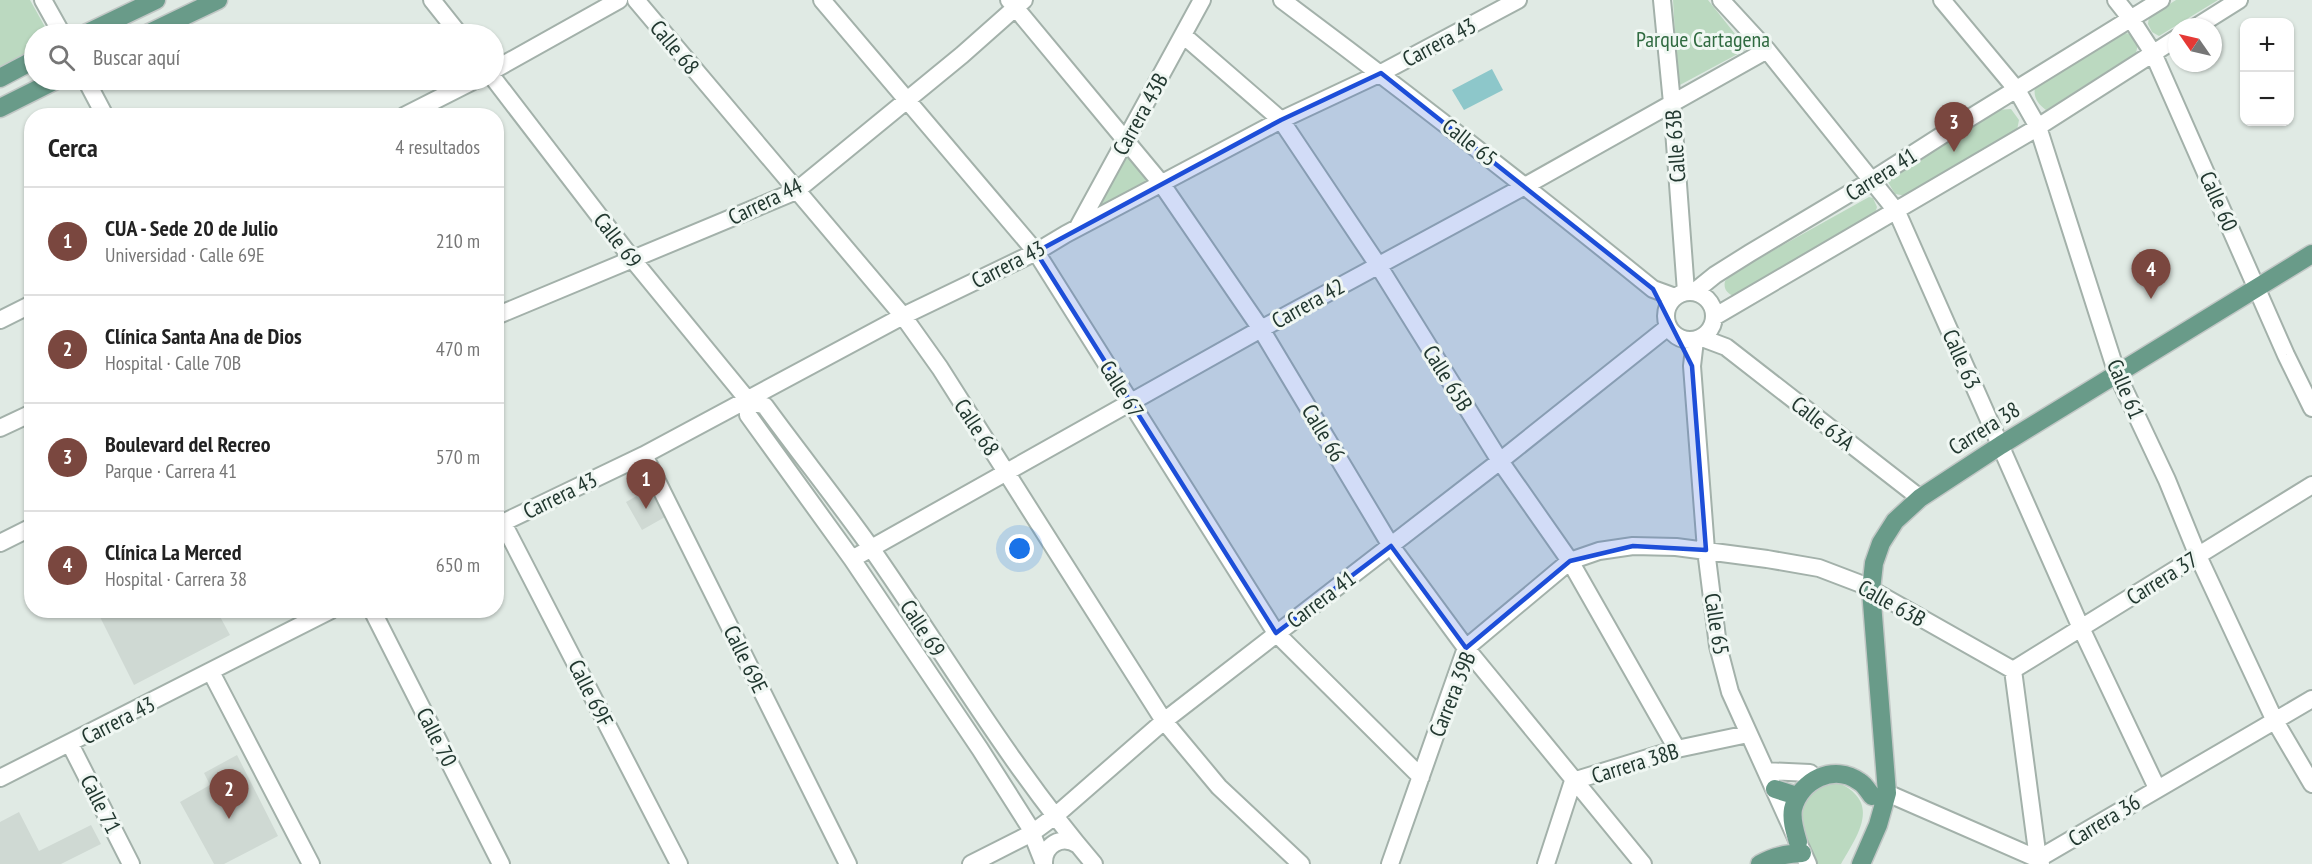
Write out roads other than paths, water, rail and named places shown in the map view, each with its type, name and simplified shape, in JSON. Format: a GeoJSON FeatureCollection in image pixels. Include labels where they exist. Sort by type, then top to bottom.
{"type":"FeatureCollection","features":[{"type":"Feature","properties":{"kind":"main road"},"geometry":{"type":"LineString","coordinates":[[106,24],[156,0]]}},
{"type":"Feature","properties":{"kind":"main road"},"geometry":{"type":"LineString","coordinates":[[168,24],[218,0]]}},
{"type":"Feature","properties":{"kind":"main road"},"geometry":{"type":"LineString","coordinates":[[0,78],[24,65]]}},
{"type":"Feature","properties":{"kind":"main road"},"geometry":{"type":"LineString","coordinates":[[0,108],[36,90]]}},
{"type":"Feature","properties":{"kind":"main road","name":"Carrera 38"},"geometry":{"type":"LineString","coordinates":[[1861,864],[1878,825],[1884,760],[1871,590],[1874,563],[1881,543],[1895,521],[1920,498],[2001,445],[2312,254]]}},
{"type":"Feature","properties":{"kind":"main road"},"geometry":{"type":"LineString","coordinates":[[1760,864],[1787,854],[1803,853],[1794,827],[1793,812],[1797,796],[1812,780],[1832,774],[1853,777],[1880,794]]}},
{"type":"Feature","properties":{"kind":"main road"},"geometry":{"type":"LineString","coordinates":[[1775,789],[1797,796]]}},
{"type":"Feature","properties":{"kind":"main road","name":"Carrera 38"},"geometry":{"type":"LineString","coordinates":[[1848,864],[1880,794]]}},
{"type":"Feature","properties":{"kind":"street"},"geometry":{"type":"LineString","coordinates":[[44,0],[57,24]]}},
{"type":"Feature","properties":{"kind":"street"},"geometry":{"type":"LineString","coordinates":[[432,0],[451,24]]}},
{"type":"Feature","properties":{"kind":"street"},"geometry":{"type":"LineString","coordinates":[[504,64],[619,0]]}},
{"type":"Feature","properties":{"kind":"street","name":"Calle 68"},"geometry":{"type":"LineString","coordinates":[[636,0],[903,316],[1006,472],[1164,721],[1219,787],[1301,864]]}},
{"type":"Feature","properties":{"kind":"street","name":"Calle 67"},"geometry":{"type":"LineString","coordinates":[[822,0],[1036,252],[1276,633],[1421,777]]}},
{"type":"Feature","properties":{"kind":"street","name":"Calle 65"},"geometry":{"type":"LineString","coordinates":[[1282,0],[1381,73],[1653,289],[1682,331],[1692,366],[1706,550],[1718,646],[1730,692],[1803,853]]}},
{"type":"Feature","properties":{"kind":"street","name":"Carrera 43"},"geometry":{"type":"LineString","coordinates":[[504,523],[644,454],[903,316],[1036,252],[1078,227],[1281,120],[1381,73],[1518,0]]}},
{"type":"Feature","properties":{"kind":"street","name":"Calle 63B"},"geometry":{"type":"LineString","coordinates":[[1662,0],[1672,103],[1685,294]]}},
{"type":"Feature","properties":{"kind":"street","name":"Calle 63"},"geometry":{"type":"LineString","coordinates":[[1721,0],[1767,50],[1897,212],[2080,628],[2157,788]]}},
{"type":"Feature","properties":{"kind":"street","name":"Calle 61"},"geometry":{"type":"LineString","coordinates":[[1942,0],[2017,90],[2038,127],[2117,374],[2275,721],[2312,784]]}},
{"type":"Feature","properties":{"kind":"street","name":"Calle 60"},"geometry":{"type":"LineString","coordinates":[[2116,0],[2153,53],[2312,408]]}},
{"type":"Feature","properties":{"kind":"street","name":"Carrera 41"},"geometry":{"type":"LineString","coordinates":[[1685,294],[2161,0]]}},
{"type":"Feature","properties":{"kind":"street"},"geometry":{"type":"LineString","coordinates":[[2210,18],[2239,0]]}},
{"type":"Feature","properties":{"kind":"street","name":"Carrera 43B"},"geometry":{"type":"LineString","coordinates":[[1078,227],[1200,1]]}},
{"type":"Feature","properties":{"kind":"street","name":"Carrera 44"},"geometry":{"type":"LineString","coordinates":[[504,313],[796,191],[962,56],[1016,2]]}},
{"type":"Feature","properties":{"kind":"street","name":"Calle 66"},"geometry":{"type":"LineString","coordinates":[[1016,2],[1161,183],[1262,329],[1391,546],[1466,648],[1643,864]]}},
{"type":"Feature","properties":{"kind":"street","name":"Calle 65B"},"geometry":{"type":"LineString","coordinates":[[1183,35],[1281,120],[1378,265],[1500,461],[1570,561],[1677,749]]}},
{"type":"Feature","properties":{"kind":"street","name":"Carrera 41"},"geometry":{"type":"LineString","coordinates":[[1714,320],[2038,127],[2168,44]]}},
{"type":"Feature","properties":{"kind":"street","name":"Carrera 42"},"geometry":{"type":"LineString","coordinates":[[852,560],[1262,329],[1525,186],[1767,50]]}},
{"type":"Feature","properties":{"kind":"street"},"geometry":{"type":"LineString","coordinates":[[91,90],[101,108]]}},
{"type":"Feature","properties":{"kind":"street"},"geometry":{"type":"LineString","coordinates":[[420,108],[455,90]]}},
{"type":"Feature","properties":{"kind":"street","name":"Calle 69"},"geometry":{"type":"LineString","coordinates":[[502,90],[633,260],[747,399],[765,406],[871,548],[947,664],[1055,816],[1094,864]]}},
{"type":"Feature","properties":{"kind":"street","name":"Calle 65"},"geometry":{"type":"LineString","coordinates":[[1653,289],[1685,294]]}},
{"type":"Feature","properties":{"kind":"street"},"geometry":{"type":"LineString","coordinates":[[1685,294],[1667,307],[1682,331],[1714,320]]}},
{"type":"Feature","properties":{"kind":"street","name":"Calle 63A"},"geometry":{"type":"LineString","coordinates":[[1685,294],[1707,298],[1726,347]]}},
{"type":"Feature","properties":{"kind":"street"},"geometry":{"type":"LineString","coordinates":[[0,320],[24,308]]}},
{"type":"Feature","properties":{"kind":"street","name":"Carrera 41"},"geometry":{"type":"LineString","coordinates":[[971,864],[1032,833],[1055,816],[1164,721],[1276,633],[1500,461],[1682,331]]}},
{"type":"Feature","properties":{"kind":"street","name":"Calle 63A"},"geometry":{"type":"LineString","coordinates":[[1682,331],[1726,347],[1920,498]]}},
{"type":"Feature","properties":{"kind":"street","name":"Calle 69"},"geometry":{"type":"LineString","coordinates":[[747,399],[748,415],[852,560],[980,749],[1032,833],[1044,864]]}},
{"type":"Feature","properties":{"kind":"street"},"geometry":{"type":"LineString","coordinates":[[0,428],[24,417]]}},
{"type":"Feature","properties":{"kind":"street","name":"Calle 69E"},"geometry":{"type":"LineString","coordinates":[[644,454],[848,864]]}},
{"type":"Feature","properties":{"kind":"street","name":"Carrera 37"},"geometry":{"type":"LineString","coordinates":[[2013,670],[2312,485]]}},
{"type":"Feature","properties":{"kind":"street"},"geometry":{"type":"LineString","coordinates":[[0,543],[24,531]]}},
{"type":"Feature","properties":{"kind":"street","name":"Calle 69F"},"geometry":{"type":"LineString","coordinates":[[504,533],[679,864]]}},
{"type":"Feature","properties":{"kind":"street","name":"Calle 63B"},"geometry":{"type":"LineString","coordinates":[[1570,561],[1599,551],[1633,546],[1706,550],[1819,568],[1871,590],[2013,670]]}},
{"type":"Feature","properties":{"kind":"street","name":"Carrera 39B"},"geometry":{"type":"LineString","coordinates":[[1390,864],[1466,648],[1570,561]]}},
{"type":"Feature","properties":{"kind":"street","name":"Carrera 43"},"geometry":{"type":"LineString","coordinates":[[0,778],[316,618]]}},
{"type":"Feature","properties":{"kind":"street","name":"Calle 70"},"geometry":{"type":"LineString","coordinates":[[376,618],[501,864]]}},
{"type":"Feature","properties":{"kind":"street"},"geometry":{"type":"LineString","coordinates":[[929,676],[947,664]]}},
{"type":"Feature","properties":{"kind":"street"},"geometry":{"type":"LineString","coordinates":[[2013,670],[2040,861]]}},
{"type":"Feature","properties":{"kind":"street"},"geometry":{"type":"LineString","coordinates":[[211,672],[311,864]]}},
{"type":"Feature","properties":{"kind":"street","name":"Carrera 36"},"geometry":{"type":"LineString","coordinates":[[2040,861],[2157,788],[2312,699]]}},
{"type":"Feature","properties":{"kind":"street","name":"Carrera 38B"},"geometry":{"type":"LineString","coordinates":[[1546,864],[1573,781],[1677,749],[1748,734]]}},
{"type":"Feature","properties":{"kind":"street","name":"Calle 71"},"geometry":{"type":"LineString","coordinates":[[70,744],[131,864]]}},
{"type":"Feature","properties":{"kind":"street"},"geometry":{"type":"LineString","coordinates":[[1766,771],[1810,773]]}},
{"type":"Feature","properties":{"kind":"street"},"geometry":{"type":"LineString","coordinates":[[1880,794],[2040,861]]}},
{"type":"Feature","properties":{"kind":"street"},"geometry":{"type":"LineString","coordinates":[[1044,864],[1047,850],[1054,843],[1069,841],[1078,845]]}},
{"type":"Feature","properties":{"kind":"water"},"geometry":{"type":"Polygon","coordinates":[[[1492,69],[1503,90],[1464,110],[1452,90],[1492,69]]]}},
{"type":"Feature","properties":{"kind":"place","name":"Boulevard del Recreo"},"geometry":{"type":"Point","coordinates":[1954,152]}},
{"type":"Feature","properties":{"kind":"place","name":"Clínica La Merced"},"geometry":{"type":"Point","coordinates":[2151,299]}},
{"type":"Feature","properties":{"kind":"place","name":"CUA - Sede 20 de Julio"},"geometry":{"type":"Point","coordinates":[646,509]}},
{"type":"Feature","properties":{"kind":"place","name":"Clínica Santa Ana de Dios"},"geometry":{"type":"Point","coordinates":[229,819]}},
{"type":"Feature","properties":{"kind":"park label","name":"Parque Cartagena"},"geometry":{"type":"Point","coordinates":[1703,39]}}]}
